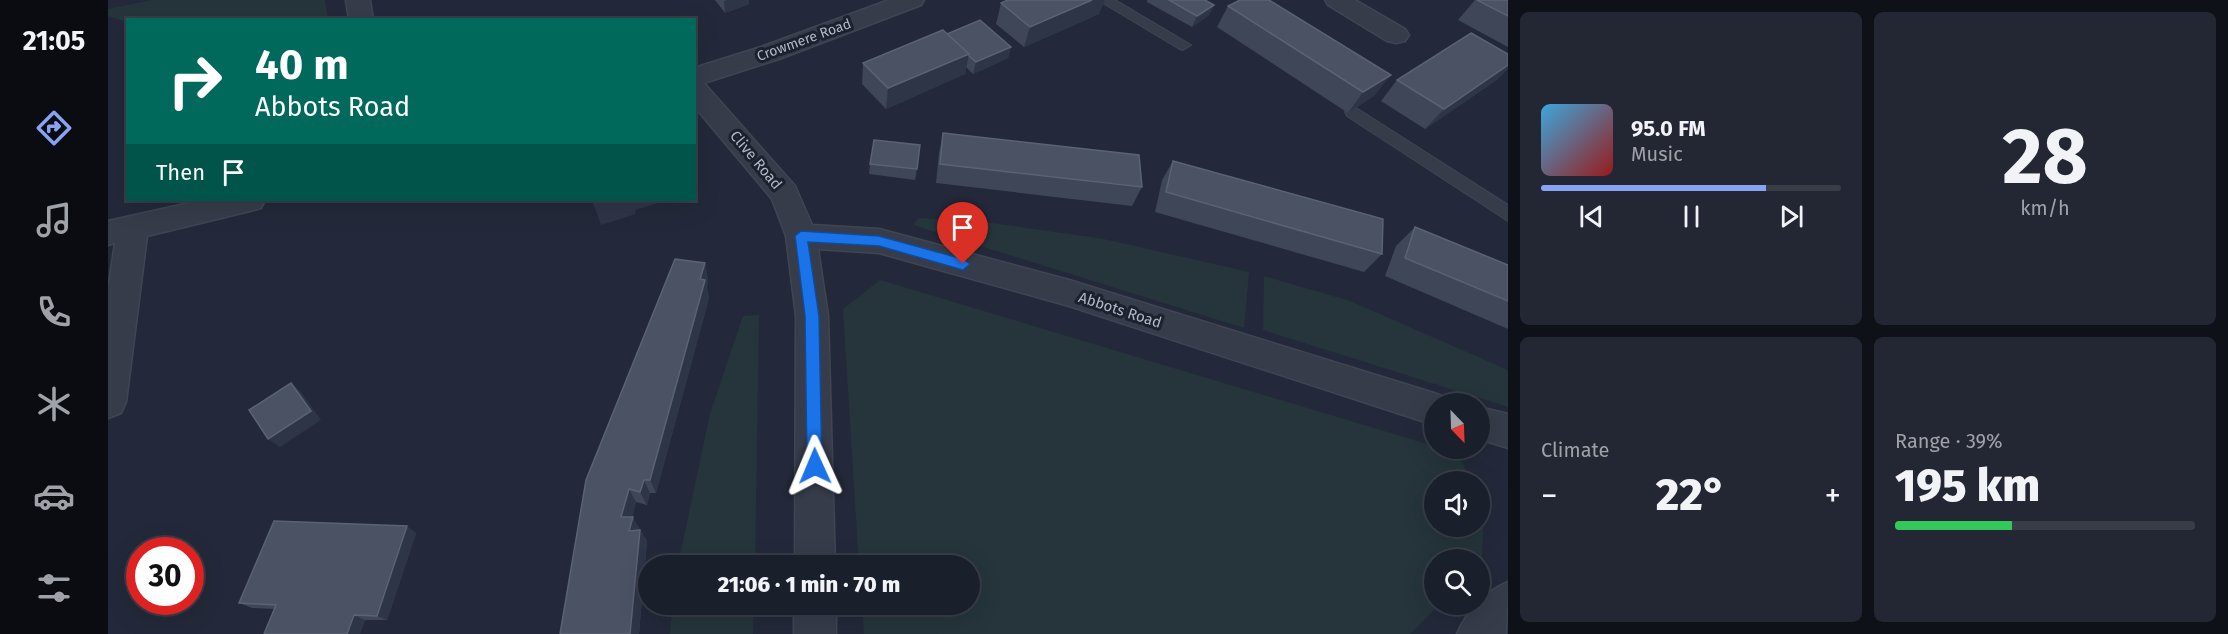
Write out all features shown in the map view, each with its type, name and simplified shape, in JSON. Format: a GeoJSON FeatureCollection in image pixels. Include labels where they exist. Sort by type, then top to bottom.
{"type":"FeatureCollection","features":[{"type":"Feature","properties":{"kind":"street"},"geometry":{"type":"LineString","coordinates":[[358,0],[361,18]]}},
{"type":"Feature","properties":{"kind":"street","name":"Crowmere Road"},"geometry":{"type":"LineString","coordinates":[[696,76],[770,53],[912,0]]}},
{"type":"Feature","properties":{"kind":"street"},"geometry":{"type":"LineString","coordinates":[[1337,0],[1396,35]]}},
{"type":"Feature","properties":{"kind":"street","name":"Clive Road"},"geometry":{"type":"LineString","coordinates":[[696,90],[785,194],[801,236],[812,316],[815,555]]}},
{"type":"Feature","properties":{"kind":"street"},"geometry":{"type":"LineString","coordinates":[[108,402],[120,230],[246,201]]}},
{"type":"Feature","properties":{"kind":"street","name":"Abbots Road"},"geometry":{"type":"LineString","coordinates":[[801,236],[879,241],[1069,293],[1424,406]]}},
{"type":"Feature","properties":{"kind":"street"},"geometry":{"type":"LineString","coordinates":[[1490,426],[1508,431]]}},
{"type":"Feature","properties":{"kind":"street"},"geometry":{"type":"LineString","coordinates":[[1478,634],[1508,602]]}},
{"type":"Feature","properties":{"kind":"street"},"geometry":{"type":"LineString","coordinates":[[815,615],[815,634]]}},
{"type":"Feature","properties":{"kind":"lane"},"geometry":{"type":"LineString","coordinates":[[1105,0],[1183,45]]}},
{"type":"Feature","properties":{"kind":"lane"},"geometry":{"type":"LineString","coordinates":[[1353,112],[1508,214]]}},
{"type":"Feature","properties":{"kind":"shaded area"},"geometry":{"type":"Polygon","coordinates":[[[151,0],[325,0],[328,18],[126,18],[126,22],[108,16],[108,9],[151,0]]]}},
{"type":"Feature","properties":{"kind":"shaded area"},"geometry":{"type":"Polygon","coordinates":[[[918,218],[985,222],[1104,239],[1249,272],[1244,328],[913,225],[918,218]]]}},
{"type":"Feature","properties":{"kind":"shaded area"},"geometry":{"type":"Polygon","coordinates":[[[1264,276],[1350,301],[1508,370],[1508,407],[1490,401],[1490,393],[1463,393],[1263,330],[1264,276]]]}},
{"type":"Feature","properties":{"kind":"shaded area"},"geometry":{"type":"Polygon","coordinates":[[[880,280],[1424,443],[1424,459],[1460,459],[1467,471],[1424,471],[1424,537],[1483,537],[1482,549],[1424,549],[1424,615],[1429,615],[1410,634],[864,634],[863,615],[980,615],[980,555],[858,555],[843,309],[880,280]]]}},
{"type":"Feature","properties":{"kind":"shaded area"},"geometry":{"type":"Polygon","coordinates":[[[759,315],[755,555],[680,555],[710,414],[743,316],[759,315]]]}},
{"type":"Feature","properties":{"kind":"shaded area"},"geometry":{"type":"Polygon","coordinates":[[[671,615],[754,615],[753,634],[670,634],[671,615]]]}},
{"type":"Feature","properties":{"kind":"building"},"geometry":{"type":"Polygon","coordinates":[[[1008,0],[1092,0],[1030,27],[1001,3],[1008,0]]]}},
{"type":"Feature","properties":{"kind":"building"},"geometry":{"type":"Polygon","coordinates":[[[1169,0],[1205,0],[1214,5],[1197,16],[1169,0]]]}},
{"type":"Feature","properties":{"kind":"building"},"geometry":{"type":"Polygon","coordinates":[[[1240,0],[1269,0],[1391,75],[1363,92],[1228,6],[1240,0]]]}},
{"type":"Feature","properties":{"kind":"building"},"geometry":{"type":"Polygon","coordinates":[[[1477,0],[1508,0],[1508,16],[1477,0]]]}},
{"type":"Feature","properties":{"kind":"building"},"geometry":{"type":"Polygon","coordinates":[[[980,20],[1011,47],[976,62],[947,34],[980,20]]]}},
{"type":"Feature","properties":{"kind":"building"},"geometry":{"type":"Polygon","coordinates":[[[943,30],[969,54],[888,88],[863,63],[943,30]]]}},
{"type":"Feature","properties":{"kind":"building"},"geometry":{"type":"Polygon","coordinates":[[[1471,33],[1508,54],[1508,65],[1444,109],[1397,80],[1471,33]]]}},
{"type":"Feature","properties":{"kind":"building"},"geometry":{"type":"Polygon","coordinates":[[[943,133],[1139,155],[1142,187],[940,164],[943,133]]]}},
{"type":"Feature","properties":{"kind":"building"},"geometry":{"type":"Polygon","coordinates":[[[874,140],[920,145],[917,169],[870,164],[874,140]]]}},
{"type":"Feature","properties":{"kind":"building"},"geometry":{"type":"Polygon","coordinates":[[[1173,161],[1383,219],[1382,254],[1166,192],[1173,161]]]}},
{"type":"Feature","properties":{"kind":"building"},"geometry":{"type":"Polygon","coordinates":[[[1415,227],[1508,265],[1508,301],[1405,258],[1415,227]]]}},
{"type":"Feature","properties":{"kind":"building"},"geometry":{"type":"Polygon","coordinates":[[[675,259],[705,263],[700,279],[705,280],[650,480],[644,480],[640,492],[629,489],[621,517],[633,517],[629,531],[640,530],[630,634],[560,634],[586,480],[675,259]]]}},
{"type":"Feature","properties":{"kind":"building"},"geometry":{"type":"Polygon","coordinates":[[[291,383],[311,411],[268,439],[249,410],[291,383]]]}},
{"type":"Feature","properties":{"kind":"building"},"geometry":{"type":"Polygon","coordinates":[[[274,521],[407,526],[377,616],[354,615],[347,634],[264,634],[276,605],[239,603],[274,521]]]}},
{"type":"Feature","properties":{"kind":"route"},"geometry":{"type":"LineString","coordinates":[[815,466],[812,316],[801,236],[879,241],[963,264]]}}]}
